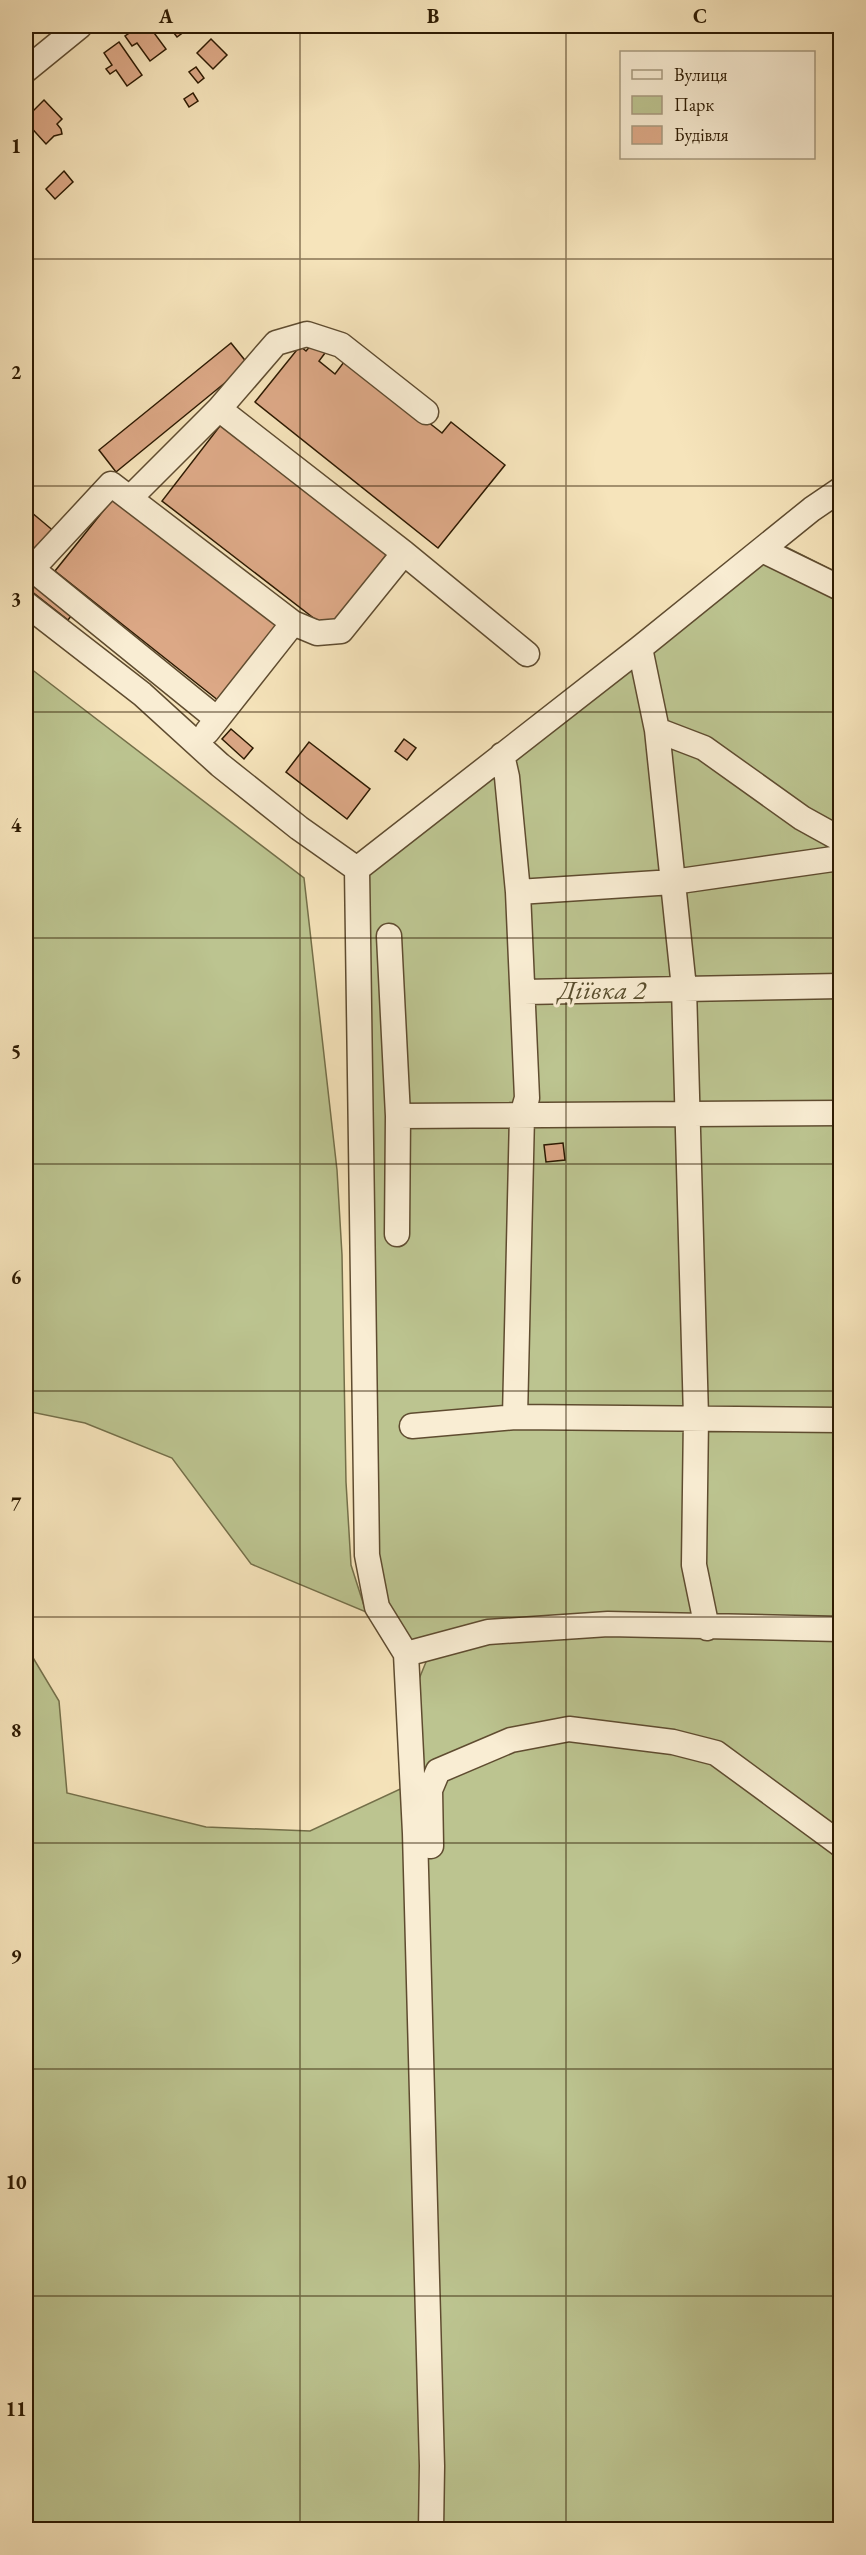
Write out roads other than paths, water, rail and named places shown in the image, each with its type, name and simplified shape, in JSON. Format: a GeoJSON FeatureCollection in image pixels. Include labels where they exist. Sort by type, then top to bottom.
{"type":"FeatureCollection","features":[{"type":"Feature","properties":{"kind":"street"},"geometry":{"type":"LineString","coordinates":[[26,70],[80,26]]}},
{"type":"Feature","properties":{"kind":"street"},"geometry":{"type":"LineString","coordinates":[[130,498],[219,409],[276,343],[307,334],[341,345],[426,412]]}},
{"type":"Feature","properties":{"kind":"street"},"geometry":{"type":"LineString","coordinates":[[219,409],[404,553],[527,654]]}},
{"type":"Feature","properties":{"kind":"street"},"geometry":{"type":"LineString","coordinates":[[217,719],[32,569],[111,484],[293,623],[317,633],[341,632],[404,553]]}},
{"type":"Feature","properties":{"kind":"street"},"geometry":{"type":"LineString","coordinates":[[357,869],[640,648],[812,509],[840,490]]}},
{"type":"Feature","properties":{"kind":"street"},"geometry":{"type":"LineString","coordinates":[[762,550],[840,588]]}},
{"type":"Feature","properties":{"kind":"street"},"geometry":{"type":"LineString","coordinates":[[26,604],[142,694],[197,746],[299,828],[357,869]]}},
{"type":"Feature","properties":{"kind":"street"},"geometry":{"type":"LineString","coordinates":[[197,746],[293,623]]}},
{"type":"Feature","properties":{"kind":"street"},"geometry":{"type":"LineString","coordinates":[[640,648],[657,730],[684,988],[696,1417],[694,1565],[707,1628]]}},
{"type":"Feature","properties":{"kind":"street"},"geometry":{"type":"LineString","coordinates":[[657,730],[704,748],[758,784],[802,818],[840,839]]}},
{"type":"Feature","properties":{"kind":"street"},"geometry":{"type":"LineString","coordinates":[[502,755],[507,777],[518,892],[527,1098],[522,1115],[515,1418]]}},
{"type":"Feature","properties":{"kind":"street"},"geometry":{"type":"LineString","coordinates":[[518,892],[673,882],[840,858]]}},
{"type":"Feature","properties":{"kind":"street"},"geometry":{"type":"LineString","coordinates":[[357,869],[367,1555],[377,1607],[406,1654],[416,1869],[432,2466],[431,2529]]}},
{"type":"Feature","properties":{"kind":"street"},"geometry":{"type":"LineString","coordinates":[[389,936],[398,1116],[397,1234]]}},
{"type":"Feature","properties":{"kind":"street"},"geometry":{"type":"LineString","coordinates":[[524,992],[840,986]]}},
{"type":"Feature","properties":{"kind":"street"},"geometry":{"type":"LineString","coordinates":[[398,1116],[840,1113]]}},
{"type":"Feature","properties":{"kind":"street"},"geometry":{"type":"LineString","coordinates":[[411,1426],[515,1418],[696,1417],[840,1420]]}},
{"type":"Feature","properties":{"kind":"street"},"geometry":{"type":"LineString","coordinates":[[406,1654],[488,1632],[608,1624],[707,1628],[840,1629]]}},
{"type":"Feature","properties":{"kind":"street"},"geometry":{"type":"LineString","coordinates":[[433,1956],[430,1790],[438,1771],[511,1740],[569,1729],[673,1742],[716,1753],[840,1844]]}},
{"type":"Feature","properties":{"kind":"park label","name":"Діївка 2"},"geometry":{"type":"Point","coordinates":[602,989]}}]}
